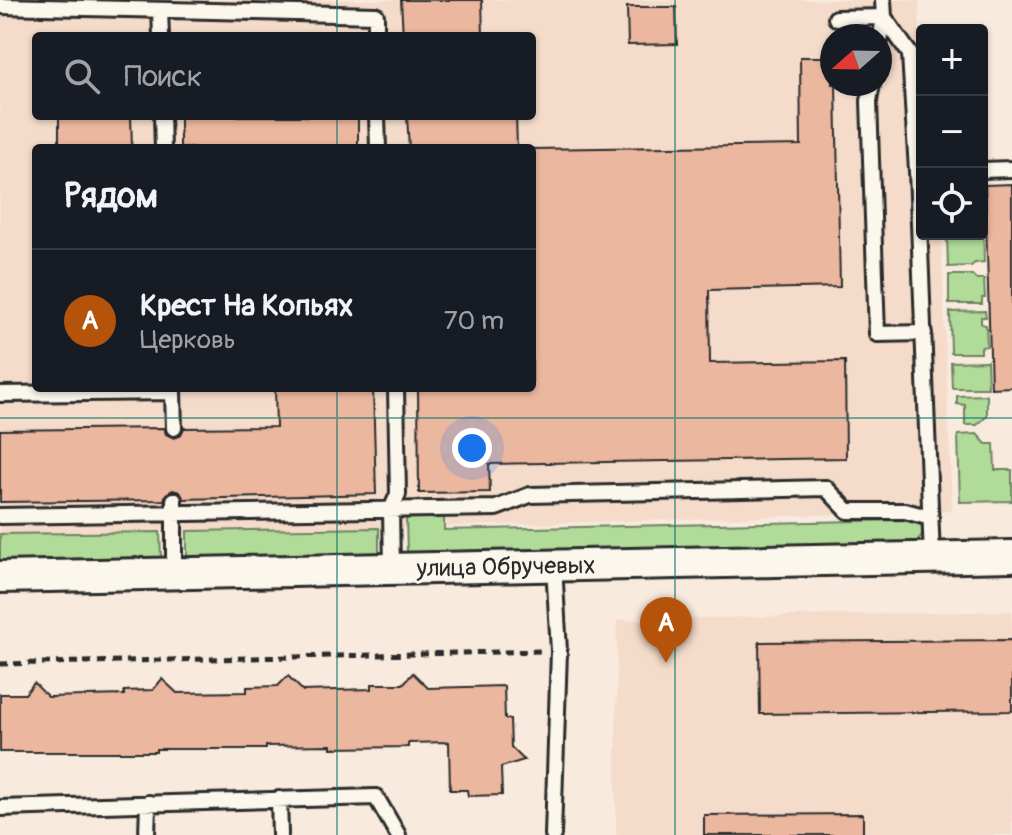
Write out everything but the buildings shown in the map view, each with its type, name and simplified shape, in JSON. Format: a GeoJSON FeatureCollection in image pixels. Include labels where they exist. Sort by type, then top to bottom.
{"type":"FeatureCollection","features":[{"type":"Feature","properties":{"kind":"street","name":"улица Обручевых"},"geometry":{"type":"LineString","coordinates":[[0,577],[1012,556]]}},
{"type":"Feature","properties":{"kind":"lane"},"geometry":{"type":"LineString","coordinates":[[883,0],[883,24]]}},
{"type":"Feature","properties":{"kind":"lane"},"geometry":{"type":"LineString","coordinates":[[0,6],[160,10],[377,7],[376,32]]}},
{"type":"Feature","properties":{"kind":"lane"},"geometry":{"type":"LineString","coordinates":[[160,10],[161,32]]}},
{"type":"Feature","properties":{"kind":"lane"},"geometry":{"type":"LineString","coordinates":[[836,18],[884,17]]}},
{"type":"Feature","properties":{"kind":"lane"},"geometry":{"type":"LineString","coordinates":[[884,17],[910,54],[916,77]]}},
{"type":"Feature","properties":{"kind":"lane"},"geometry":{"type":"LineString","coordinates":[[870,96],[877,334],[924,333]]}},
{"type":"Feature","properties":{"kind":"lane"},"geometry":{"type":"LineString","coordinates":[[918,96],[920,168]]}},
{"type":"Feature","properties":{"kind":"lane"},"geometry":{"type":"LineString","coordinates":[[162,120],[163,144]]}},
{"type":"Feature","properties":{"kind":"lane"},"geometry":{"type":"LineString","coordinates":[[377,120],[378,144]]}},
{"type":"Feature","properties":{"kind":"lane"},"geometry":{"type":"LineString","coordinates":[[988,170],[1012,169]]}},
{"type":"Feature","properties":{"kind":"lane"},"geometry":{"type":"LineString","coordinates":[[922,240],[932,558]]}},
{"type":"Feature","properties":{"kind":"lane"},"geometry":{"type":"LineString","coordinates":[[0,394],[88,392]]}},
{"type":"Feature","properties":{"kind":"lane"},"geometry":{"type":"LineString","coordinates":[[174,428],[175,392]]}},
{"type":"Feature","properties":{"kind":"lane"},"geometry":{"type":"LineString","coordinates":[[392,569],[391,510],[398,494],[396,392]]}},
{"type":"Feature","properties":{"kind":"lane"},"geometry":{"type":"LineString","coordinates":[[0,516],[174,506],[391,510],[496,508],[530,495],[826,488],[848,511],[905,511],[931,518]]}},
{"type":"Feature","properties":{"kind":"lane"},"geometry":{"type":"LineString","coordinates":[[174,506],[174,574]]}},
{"type":"Feature","properties":{"kind":"lane"},"geometry":{"type":"LineString","coordinates":[[553,835],[559,651],[554,566]]}},
{"type":"Feature","properties":{"kind":"lane"},"geometry":{"type":"LineString","coordinates":[[0,808],[376,797],[398,835]]}},
{"type":"Feature","properties":{"kind":"lane"},"geometry":{"type":"LineString","coordinates":[[279,799],[280,835]]}},
{"type":"Feature","properties":{"kind":"lane"},"geometry":{"type":"LineString","coordinates":[[147,835],[148,803]]}},
{"type":"Feature","properties":{"kind":"path"},"geometry":{"type":"LineString","coordinates":[[0,664],[559,651]]}},
{"type":"Feature","properties":{"kind":"shaded area"},"geometry":{"type":"Polygon","coordinates":[[[0,0],[919,0],[919,24],[916,24],[916,240],[941,240],[952,511],[0,540],[0,0]]]}},
{"type":"Feature","properties":{"kind":"shaded area"},"geometry":{"type":"Polygon","coordinates":[[[1012,611],[1012,835],[616,835],[617,620],[1012,611]]]}},
{"type":"Feature","properties":{"kind":"green space"},"geometry":{"type":"Polygon","coordinates":[[[947,240],[983,240],[984,262],[948,267],[947,240]]]}},
{"type":"Feature","properties":{"kind":"green space"},"geometry":{"type":"Polygon","coordinates":[[[949,275],[972,275],[976,279],[984,279],[985,298],[982,298],[982,304],[949,304],[949,275]]]}},
{"type":"Feature","properties":{"kind":"green space"},"geometry":{"type":"Polygon","coordinates":[[[985,311],[986,317],[981,317],[981,324],[986,325],[987,346],[981,347],[981,353],[951,353],[950,312],[985,311]]]}},
{"type":"Feature","properties":{"kind":"green space"},"geometry":{"type":"Polygon","coordinates":[[[987,361],[988,388],[952,388],[951,362],[987,361]]]}},
{"type":"Feature","properties":{"kind":"green space"},"geometry":{"type":"Polygon","coordinates":[[[987,395],[987,416],[977,425],[965,425],[965,405],[957,404],[957,396],[987,395]]]}},
{"type":"Feature","properties":{"kind":"green space"},"geometry":{"type":"Polygon","coordinates":[[[977,434],[986,444],[994,444],[995,470],[1012,470],[1012,501],[960,502],[958,435],[977,434]]]}},
{"type":"Feature","properties":{"kind":"green space"},"geometry":{"type":"Polygon","coordinates":[[[406,518],[444,518],[444,530],[905,520],[928,527],[917,541],[907,543],[407,552],[406,518]]]}},
{"type":"Feature","properties":{"kind":"green space"},"geometry":{"type":"Polygon","coordinates":[[[379,528],[379,554],[187,558],[187,531],[379,528]]]}},
{"type":"Feature","properties":{"kind":"green space"},"geometry":{"type":"Polygon","coordinates":[[[160,532],[161,557],[0,561],[0,534],[160,532]]]}},
{"type":"Feature","properties":{"kind":"place","name":"Крест На Копьях"},"geometry":{"type":"Point","coordinates":[666,663]}}]}
